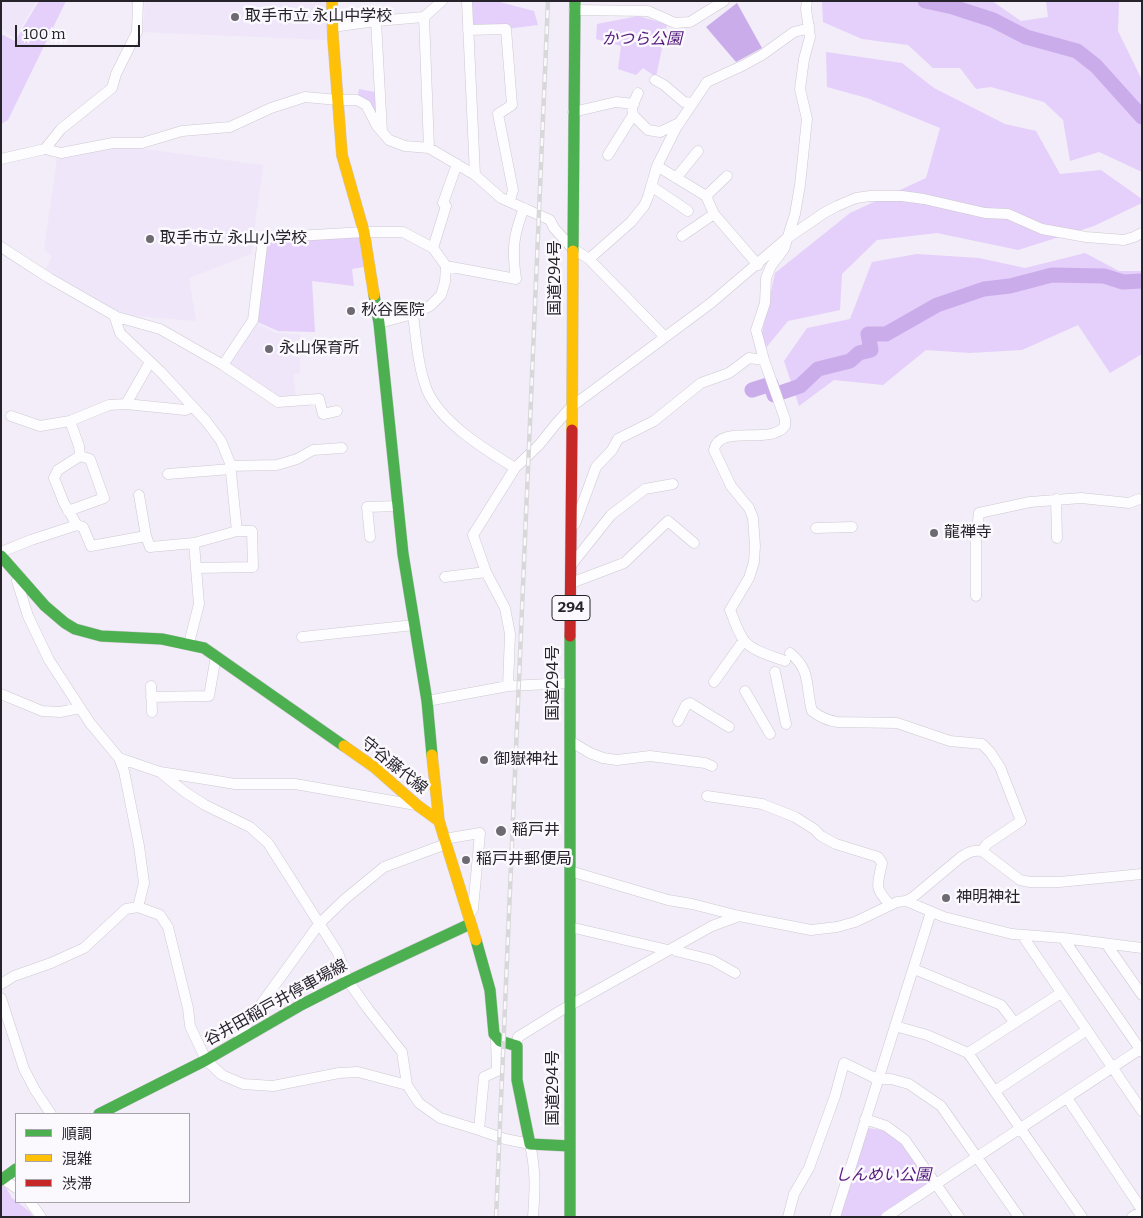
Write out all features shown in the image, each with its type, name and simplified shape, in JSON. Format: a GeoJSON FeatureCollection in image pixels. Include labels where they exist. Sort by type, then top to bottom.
{"type":"FeatureCollection","features":[{"type":"Feature","properties":{"kind":"main road"},"geometry":{"type":"LineString","coordinates":[[332,1],[332,28],[342,155],[364,232],[379,323],[403,554],[426,701],[439,821],[486,973],[490,990],[494,1034],[496,1039],[503,1043],[517,1046],[517,1080],[530,1144],[570,1146]]}},
{"type":"Feature","properties":{"kind":"main road","name":"国道294号"},"geometry":{"type":"LineString","coordinates":[[570,1216],[570,683],[574,6]]}},
{"type":"Feature","properties":{"kind":"main road","name":"守谷藤代線"},"geometry":{"type":"LineString","coordinates":[[1,556],[49,608],[76,629],[90,634],[189,643],[204,648],[374,767],[417,805],[439,821]]}},
{"type":"Feature","properties":{"kind":"main road","name":"谷井田稲戸井停車場線"},"geometry":{"type":"LineString","coordinates":[[102,1113],[206,1060],[301,1005],[469,920]]}},
{"type":"Feature","properties":{"kind":"main road"},"geometry":{"type":"LineString","coordinates":[[2,1180],[15,1170]]}},
{"type":"Feature","properties":{"kind":"street"},"geometry":{"type":"LineString","coordinates":[[45,149],[61,129],[112,88],[116,74],[137,32],[138,1]]}},
{"type":"Feature","properties":{"kind":"street"},"geometry":{"type":"LineString","coordinates":[[332,28],[376,21],[424,17],[442,1]]}},
{"type":"Feature","properties":{"kind":"street"},"geometry":{"type":"LineString","coordinates":[[467,1],[475,175]]}},
{"type":"Feature","properties":{"kind":"street"},"geometry":{"type":"LineString","coordinates":[[574,6],[648,11],[676,23],[683,23],[690,22],[724,1]]}},
{"type":"Feature","properties":{"kind":"street"},"geometry":{"type":"LineString","coordinates":[[807,1],[806,9],[810,37],[804,59],[800,89],[807,119],[795,214],[784,249],[771,266],[766,278],[765,303],[756,330],[764,360],[785,420],[785,426],[780,432],[760,437],[741,435],[731,437],[717,443],[714,450],[731,486],[749,508],[753,518],[756,546],[749,578],[730,610],[744,640],[754,648],[801,662],[812,711],[819,716],[838,722],[897,723],[950,741],[982,744],[1000,767],[1021,821],[987,844],[982,851]]}},
{"type":"Feature","properties":{"kind":"street"},"geometry":{"type":"LineString","coordinates":[[424,17],[429,148]]}},
{"type":"Feature","properties":{"kind":"street"},"geometry":{"type":"LineString","coordinates":[[376,21],[382,132]]}},
{"type":"Feature","properties":{"kind":"street"},"geometry":{"type":"LineString","coordinates":[[589,260],[631,222],[644,206],[657,166],[679,123],[707,82],[744,66],[794,32],[806,29],[809,26]]}},
{"type":"Feature","properties":{"kind":"street"},"geometry":{"type":"LineString","coordinates":[[468,30],[506,29],[512,105],[498,114],[513,190],[510,201]]}},
{"type":"Feature","properties":{"kind":"street"},"geometry":{"type":"LineString","coordinates":[[654,80],[664,85],[684,102],[692,103]]}},
{"type":"Feature","properties":{"kind":"street"},"geometry":{"type":"LineString","coordinates":[[638,93],[632,106],[633,115],[648,130],[660,132],[679,123]]}},
{"type":"Feature","properties":{"kind":"street"},"geometry":{"type":"LineString","coordinates":[[1,159],[45,149],[62,153],[113,143],[142,143],[182,131],[230,127],[271,108],[305,97],[357,100],[366,105],[377,126],[389,140],[405,146],[429,148],[475,175],[501,198],[550,220],[554,228],[572,248],[589,260],[665,337]]}},
{"type":"Feature","properties":{"kind":"street"},"geometry":{"type":"LineString","coordinates":[[573,112],[616,102],[634,104]]}},
{"type":"Feature","properties":{"kind":"street"},"geometry":{"type":"LineString","coordinates":[[608,154],[633,115]]}},
{"type":"Feature","properties":{"kind":"street"},"geometry":{"type":"LineString","coordinates":[[676,178],[698,151]]}},
{"type":"Feature","properties":{"kind":"street"},"geometry":{"type":"LineString","coordinates":[[433,248],[446,206],[443,203],[457,164]]}},
{"type":"Feature","properties":{"kind":"street"},"geometry":{"type":"LineString","coordinates":[[657,166],[706,196],[714,214],[758,265]]}},
{"type":"Feature","properties":{"kind":"street"},"geometry":{"type":"LineString","coordinates":[[706,196],[728,176]]}},
{"type":"Feature","properties":{"kind":"street"},"geometry":{"type":"LineString","coordinates":[[651,186],[688,211]]}},
{"type":"Feature","properties":{"kind":"street"},"geometry":{"type":"LineString","coordinates":[[508,686],[510,634],[505,608],[486,572],[473,535],[515,468],[532,453],[571,407],[711,303],[758,265],[786,239],[837,206],[856,198],[870,196],[902,196],[985,212],[1008,214],[1042,229],[1086,238],[1124,240],[1142,233]]}},
{"type":"Feature","properties":{"kind":"street"},"geometry":{"type":"LineString","coordinates":[[446,266],[516,280],[512,252],[517,224],[524,208]]}},
{"type":"Feature","properties":{"kind":"street"},"geometry":{"type":"LineString","coordinates":[[682,236],[714,214]]}},
{"type":"Feature","properties":{"kind":"street"},"geometry":{"type":"LineString","coordinates":[[223,365],[252,320],[263,238],[364,232],[403,232],[433,248],[446,266],[445,282],[441,295],[430,306],[413,314],[383,322]]}},
{"type":"Feature","properties":{"kind":"street"},"geometry":{"type":"LineString","coordinates":[[1,247],[48,278],[114,315],[160,329],[223,365],[278,402],[319,399],[323,414],[337,411]]}},
{"type":"Feature","properties":{"kind":"street"},"geometry":{"type":"LineString","coordinates":[[413,314],[417,349],[427,390],[443,416],[483,448],[515,468]]}},
{"type":"Feature","properties":{"kind":"street"},"geometry":{"type":"LineString","coordinates":[[114,315],[120,333],[193,407],[222,441],[230,468],[237,531]]}},
{"type":"Feature","properties":{"kind":"street"},"geometry":{"type":"LineString","coordinates":[[572,532],[596,467],[612,450],[618,439],[654,420],[701,383],[729,373],[749,358],[764,360]]}},
{"type":"Feature","properties":{"kind":"street"},"geometry":{"type":"LineString","coordinates":[[126,404],[150,362]]}},
{"type":"Feature","properties":{"kind":"street"},"geometry":{"type":"LineString","coordinates":[[10,416],[40,426],[70,421],[109,405],[126,404],[185,410],[193,407]]}},
{"type":"Feature","properties":{"kind":"street"},"geometry":{"type":"LineString","coordinates":[[70,421],[79,446],[80,456]]}},
{"type":"Feature","properties":{"kind":"street"},"geometry":{"type":"LineString","coordinates":[[168,474],[277,465],[313,450],[342,448]]}},
{"type":"Feature","properties":{"kind":"street"},"geometry":{"type":"LineString","coordinates":[[68,511],[104,498],[90,459],[80,456],[58,470],[54,478],[68,511],[77,525]]}},
{"type":"Feature","properties":{"kind":"street"},"geometry":{"type":"LineString","coordinates":[[572,564],[610,515],[644,490],[673,484]]}},
{"type":"Feature","properties":{"kind":"street"},"geometry":{"type":"LineString","coordinates":[[139,495],[146,536],[150,547],[194,543],[237,531],[252,531],[253,567],[196,568]]}},
{"type":"Feature","properties":{"kind":"street"},"geometry":{"type":"LineString","coordinates":[[976,596],[976,536],[979,512],[1056,499],[1080,498],[1129,503],[1139,499]]}},
{"type":"Feature","properties":{"kind":"street"},"geometry":{"type":"LineString","coordinates":[[1056,499],[1057,538]]}},
{"type":"Feature","properties":{"kind":"street"},"geometry":{"type":"LineString","coordinates":[[370,537],[367,507],[398,506]]}},
{"type":"Feature","properties":{"kind":"street"},"geometry":{"type":"LineString","coordinates":[[571,583],[624,564],[668,521],[694,543]]}},
{"type":"Feature","properties":{"kind":"street"},"geometry":{"type":"LineString","coordinates":[[1,552],[77,525],[83,527],[91,546],[146,536]]}},
{"type":"Feature","properties":{"kind":"street"},"geometry":{"type":"LineString","coordinates":[[816,528],[852,527]]}},
{"type":"Feature","properties":{"kind":"street"},"geometry":{"type":"LineString","coordinates":[[189,643],[199,604],[194,543]]}},
{"type":"Feature","properties":{"kind":"street"},"geometry":{"type":"LineString","coordinates":[[445,577],[486,572]]}},
{"type":"Feature","properties":{"kind":"street"},"geometry":{"type":"LineString","coordinates":[[19,575],[17,581],[28,616],[49,660],[80,708],[119,758],[124,771],[140,846],[144,883],[138,907]]}},
{"type":"Feature","properties":{"kind":"street"},"geometry":{"type":"LineString","coordinates":[[302,637],[414,625]]}},
{"type":"Feature","properties":{"kind":"street"},"geometry":{"type":"LineString","coordinates":[[714,682],[744,640]]}},
{"type":"Feature","properties":{"kind":"street"},"geometry":{"type":"LineString","coordinates":[[151,697],[209,696],[216,656]]}},
{"type":"Feature","properties":{"kind":"street"},"geometry":{"type":"LineString","coordinates":[[775,672],[786,724]]}},
{"type":"Feature","properties":{"kind":"street"},"geometry":{"type":"LineString","coordinates":[[426,701],[508,686],[570,683]]}},
{"type":"Feature","properties":{"kind":"street"},"geometry":{"type":"LineString","coordinates":[[151,686],[152,712]]}},
{"type":"Feature","properties":{"kind":"street"},"geometry":{"type":"LineString","coordinates":[[745,692],[770,734]]}},
{"type":"Feature","properties":{"kind":"street"},"geometry":{"type":"LineString","coordinates":[[2,697],[42,711],[60,712],[80,708]]}},
{"type":"Feature","properties":{"kind":"street"},"geometry":{"type":"LineString","coordinates":[[678,720],[686,705],[690,703],[729,727]]}},
{"type":"Feature","properties":{"kind":"street"},"geometry":{"type":"LineString","coordinates":[[570,741],[602,758],[617,760],[650,756],[705,763],[712,766]]}},
{"type":"Feature","properties":{"kind":"street"},"geometry":{"type":"LineString","coordinates":[[119,758],[160,772],[235,784],[295,784],[417,805]]}},
{"type":"Feature","properties":{"kind":"street"},"geometry":{"type":"LineString","coordinates":[[160,772],[185,792],[206,805],[250,827],[268,843],[338,953],[348,981],[402,1052],[407,1085],[419,1103],[440,1118],[505,1139],[530,1144],[535,1166],[534,1217]]}},
{"type":"Feature","properties":{"kind":"street"},"geometry":{"type":"LineString","coordinates":[[707,796],[762,804],[795,817],[836,844],[878,857],[882,863],[877,886],[878,891],[890,905]]}},
{"type":"Feature","properties":{"kind":"street"},"geometry":{"type":"LineString","coordinates":[[238,1041],[241,1032],[319,924],[345,899],[384,867],[445,842],[480,833],[473,909],[469,920]]}},
{"type":"Feature","properties":{"kind":"street"},"geometry":{"type":"LineString","coordinates":[[570,872],[649,895],[739,916],[811,930],[824,930],[855,922],[897,902],[906,901],[924,890],[969,852],[975,850],[982,851],[1020,880],[1030,882],[1059,882],[1142,874]]}},
{"type":"Feature","properties":{"kind":"street"},"geometry":{"type":"LineString","coordinates":[[906,901],[944,917],[1022,936],[1063,938],[1142,948]]}},
{"type":"Feature","properties":{"kind":"street"},"geometry":{"type":"LineString","coordinates":[[1,984],[14,976],[51,963],[84,948],[126,909],[138,907],[160,915],[168,927],[188,1008],[190,1026],[206,1060],[222,1075],[243,1084],[273,1086],[338,1073],[358,1072],[407,1085]]}},
{"type":"Feature","properties":{"kind":"street"},"geometry":{"type":"LineString","coordinates":[[835,1217],[931,912]]}},
{"type":"Feature","properties":{"kind":"street"},"geometry":{"type":"LineString","coordinates":[[517,1046],[518,1037],[570,1006],[712,926],[739,916]]}},
{"type":"Feature","properties":{"kind":"street"},"geometry":{"type":"LineString","coordinates":[[570,927],[712,960],[735,972]]}},
{"type":"Feature","properties":{"kind":"street"},"geometry":{"type":"LineString","coordinates":[[1022,936],[1142,1110]]}},
{"type":"Feature","properties":{"kind":"street"},"geometry":{"type":"LineString","coordinates":[[886,1217],[902,1212],[936,1182],[1141,1050],[1063,938]]}},
{"type":"Feature","properties":{"kind":"street"},"geometry":{"type":"LineString","coordinates":[[1107,945],[1142,996]]}},
{"type":"Feature","properties":{"kind":"street"},"geometry":{"type":"LineString","coordinates":[[914,969],[1001,1006],[1015,1023]]}},
{"type":"Feature","properties":{"kind":"street"},"geometry":{"type":"LineString","coordinates":[[968,1053],[1061,993]]}},
{"type":"Feature","properties":{"kind":"street"},"geometry":{"type":"LineString","coordinates":[[1,998],[24,1069],[50,1113]]}},
{"type":"Feature","properties":{"kind":"street"},"geometry":{"type":"LineString","coordinates":[[895,1026],[926,1035],[968,1053],[1082,1217]]}},
{"type":"Feature","properties":{"kind":"street"},"geometry":{"type":"LineString","coordinates":[[994,1091],[1087,1030]]}},
{"type":"Feature","properties":{"kind":"street"},"geometry":{"type":"LineString","coordinates":[[479,1130],[484,1077],[497,1071],[496,1039]]}},
{"type":"Feature","properties":{"kind":"street"},"geometry":{"type":"LineString","coordinates":[[788,1217],[794,1194],[810,1168],[844,1064],[877,1080],[891,1079],[909,1084],[941,1106],[1020,1217]]}},
{"type":"Feature","properties":{"kind":"street"},"geometry":{"type":"LineString","coordinates":[[1067,1098],[1142,1210],[1132,1217]]}},
{"type":"Feature","properties":{"kind":"street"},"geometry":{"type":"LineString","coordinates":[[865,1119],[886,1126],[906,1140],[959,1217]]}},
{"type":"Feature","properties":{"kind":"street"},"geometry":{"type":"LineString","coordinates":[[2,1180],[15,1187]]}},
{"type":"Feature","properties":{"kind":"street"},"geometry":{"type":"LineString","coordinates":[[31,1203],[41,1217]]}},
{"type":"Feature","properties":{"kind":"shaded area"},"geometry":{"type":"Polygon","coordinates":[[[1,1],[37,1],[14,38],[1,28],[1,1]]]}},
{"type":"Feature","properties":{"kind":"shaded area","name":"取手市立 永山中学校"},"geometry":{"type":"Polygon","coordinates":[[[145,1],[327,1],[327,40],[143,32],[145,1]]]}},
{"type":"Feature","properties":{"kind":"shaded area"},"geometry":{"type":"Polygon","coordinates":[[[737,3],[762,48],[736,62],[706,27],[737,3]]]}},
{"type":"Feature","properties":{"kind":"shaded area","name":"取手市立 永山小学校"},"geometry":{"type":"Polygon","coordinates":[[[122,146],[263,165],[251,254],[189,278],[196,321],[133,316],[102,305],[46,269],[52,256],[44,250],[57,158],[122,146]]]}},
{"type":"Feature","properties":{"kind":"shaded area","name":"永山保育所"},"geometry":{"type":"Polygon","coordinates":[[[255,323],[276,333],[300,334],[300,373],[293,375],[296,398],[280,399],[230,364],[255,323]]]}},
{"type":"Feature","properties":{"kind":"green space"},"geometry":{"type":"Polygon","coordinates":[[[39,1],[66,1],[8,120],[1,124],[1,34],[15,41],[39,1]]]}},
{"type":"Feature","properties":{"kind":"green space"},"geometry":{"type":"Polygon","coordinates":[[[467,1],[496,1],[534,11],[538,25],[506,29],[468,30],[467,1]]]}},
{"type":"Feature","properties":{"kind":"green space"},"geometry":{"type":"Polygon","coordinates":[[[822,1],[992,1],[1021,21],[1048,17],[1046,1],[1119,1],[1118,31],[1142,80],[1142,172],[1099,152],[1070,161],[1063,120],[1044,102],[991,87],[976,89],[960,68],[933,68],[908,45],[862,39],[823,22],[822,1]]]}},
{"type":"Feature","properties":{"kind":"green space","name":"かつら公園"},"geometry":{"type":"Polygon","coordinates":[[[638,16],[667,24],[656,77],[643,68],[636,75],[618,69],[621,46],[596,39],[597,24],[638,16]]]}},
{"type":"Feature","properties":{"kind":"green space"},"geometry":{"type":"Polygon","coordinates":[[[826,52],[902,63],[934,88],[1005,124],[1036,131],[1060,174],[1101,170],[1142,199],[1142,203],[1094,226],[1018,250],[937,233],[877,240],[842,274],[840,310],[788,321],[756,360],[775,273],[850,213],[926,178],[940,128],[867,98],[827,87],[826,52]]]}},
{"type":"Feature","properties":{"kind":"green space"},"geometry":{"type":"Polygon","coordinates":[[[359,89],[380,93],[382,132],[357,100],[359,89]]]}},
{"type":"Feature","properties":{"kind":"green space"},"geometry":{"type":"Polygon","coordinates":[[[364,232],[370,266],[352,269],[354,286],[312,281],[315,332],[278,331],[253,320],[263,238],[364,232]]]}},
{"type":"Feature","properties":{"kind":"green space"},"geometry":{"type":"Polygon","coordinates":[[[1085,253],[1119,271],[1142,271],[1142,354],[1110,373],[1078,325],[1022,350],[970,353],[926,350],[883,385],[834,380],[799,406],[784,361],[807,328],[850,319],[872,262],[917,254],[979,258],[1025,268],[1085,253]]]}},
{"type":"Feature","properties":{"kind":"green space","name":"しんめい公園"},"geometry":{"type":"Polygon","coordinates":[[[862,1127],[887,1131],[907,1148],[936,1182],[886,1217],[835,1217],[862,1127]]]}},
{"type":"Feature","properties":{"kind":"green space"},"geometry":{"type":"Polygon","coordinates":[[[1,1179],[15,1203],[19,1203],[29,1211],[33,1217],[1,1217],[1,1179]]]}},
{"type":"Feature","properties":{"kind":"waterway"},"geometry":{"type":"LineString","coordinates":[[925,1],[953,7],[993,20],[1026,37],[1077,51],[1096,66],[1142,117]]}},
{"type":"Feature","properties":{"kind":"waterway"},"geometry":{"type":"LineString","coordinates":[[752,390],[771,384],[774,395],[800,386],[818,369],[850,361],[859,353],[871,350],[868,334],[886,334],[937,305],[984,289],[1010,286],[1052,275],[1104,276],[1123,282],[1142,281]]}},
{"type":"Feature","properties":{"kind":"railway"},"geometry":{"type":"LineString","coordinates":[[496,1217],[548,1]]}},
{"type":"Feature","properties":{"kind":"traffic: fast"},"geometry":{"type":"LineString","coordinates":[[573,251],[575,1]]}},
{"type":"Feature","properties":{"kind":"traffic: fast"},"geometry":{"type":"LineString","coordinates":[[374,295],[379,323],[403,554],[427,701],[432,755]]}},
{"type":"Feature","properties":{"kind":"traffic: fast"},"geometry":{"type":"LineString","coordinates":[[1,556],[45,606],[75,629],[101,636],[162,639],[204,648],[344,746]]}},
{"type":"Feature","properties":{"kind":"traffic: fast"},"geometry":{"type":"LineString","coordinates":[[570,636],[570,1217]]}},
{"type":"Feature","properties":{"kind":"traffic: fast"},"geometry":{"type":"LineString","coordinates":[[101,1113],[206,1060],[301,1005],[470,924]]}},
{"type":"Feature","properties":{"kind":"traffic: fast"},"geometry":{"type":"LineString","coordinates":[[476,940],[490,990],[494,1034],[500,1041],[517,1046],[517,1080],[530,1144],[570,1146]]}},
{"type":"Feature","properties":{"kind":"traffic: fast"},"geometry":{"type":"LineString","coordinates":[[1,1180],[15,1170]]}},
{"type":"Feature","properties":{"kind":"traffic: slow"},"geometry":{"type":"LineString","coordinates":[[332,1],[342,155],[364,232],[374,295]]}},
{"type":"Feature","properties":{"kind":"traffic: slow"},"geometry":{"type":"LineString","coordinates":[[572,430],[573,251]]}},
{"type":"Feature","properties":{"kind":"traffic: slow"},"geometry":{"type":"LineString","coordinates":[[344,746],[374,767],[417,805],[439,821],[476,940]]}},
{"type":"Feature","properties":{"kind":"traffic: slow"},"geometry":{"type":"LineString","coordinates":[[432,755],[439,821]]}},
{"type":"Feature","properties":{"kind":"traffic: jam"},"geometry":{"type":"LineString","coordinates":[[570,636],[572,430]]}},
{"type":"Feature","properties":{"kind":"place","name":"取手市立 永山中学校"},"geometry":{"type":"Point","coordinates":[235,17]}},
{"type":"Feature","properties":{"kind":"place","name":"取手市立 永山小学校"},"geometry":{"type":"Point","coordinates":[150,239]}},
{"type":"Feature","properties":{"kind":"place","name":"秋谷医院"},"geometry":{"type":"Point","coordinates":[351,311]}},
{"type":"Feature","properties":{"kind":"place","name":"永山保育所"},"geometry":{"type":"Point","coordinates":[269,349]}},
{"type":"Feature","properties":{"kind":"place","name":"龍禅寺"},"geometry":{"type":"Point","coordinates":[934,533]}},
{"type":"Feature","properties":{"kind":"place","name":"御嶽神社"},"geometry":{"type":"Point","coordinates":[484,760]}},
{"type":"Feature","properties":{"kind":"place","name":"稲戸井"},"geometry":{"type":"Point","coordinates":[501,831]}},
{"type":"Feature","properties":{"kind":"place","name":"稲戸井郵便局"},"geometry":{"type":"Point","coordinates":[466,860]}},
{"type":"Feature","properties":{"kind":"place","name":"神明神社"},"geometry":{"type":"Point","coordinates":[946,898]}}]}
